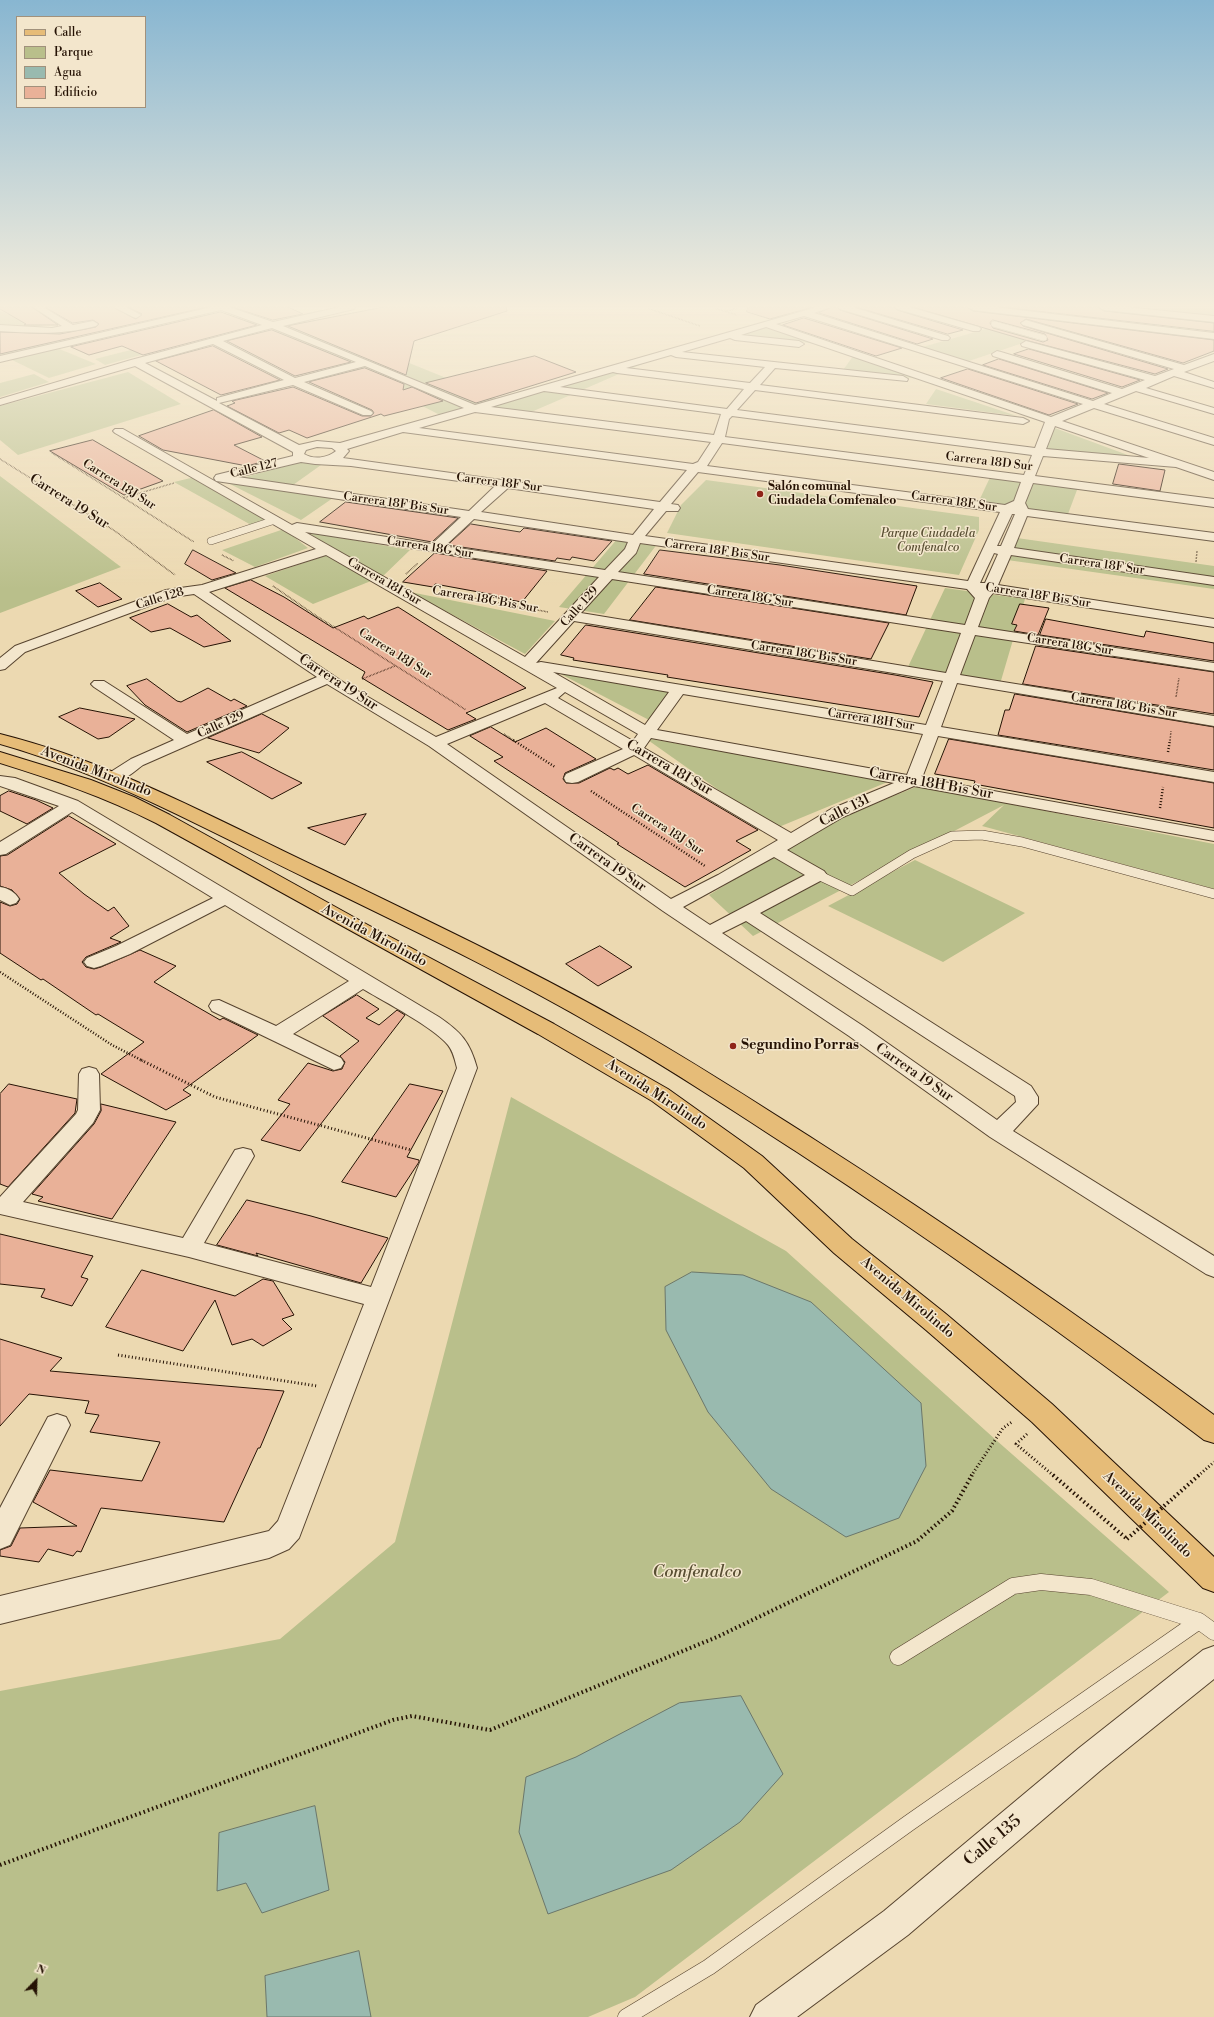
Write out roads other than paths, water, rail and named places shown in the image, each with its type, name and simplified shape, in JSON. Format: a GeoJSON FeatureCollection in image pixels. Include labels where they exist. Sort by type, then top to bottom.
{"type":"FeatureCollection","features":[{"type":"Feature","properties":{"kind":"main road","name":"Avenida Mirolindo"},"geometry":{"type":"LineString","coordinates":[[0,739],[47,751],[116,777],[450,940],[616,1028],[706,1082],[892,1201],[1013,1285],[1214,1431]]}},
{"type":"Feature","properties":{"kind":"main road","name":"Avenida Mirolindo"},"geometry":{"type":"LineString","coordinates":[[0,757],[85,784],[127,801],[163,819],[361,930],[546,1029],[660,1095],[753,1162],[843,1246],[936,1322],[1042,1413],[1214,1578]]}},
{"type":"Feature","properties":{"kind":"street"},"geometry":{"type":"LineString","coordinates":[[205,401],[300,454],[310,445],[223,401]]}},
{"type":"Feature","properties":{"kind":"street"},"geometry":{"type":"LineString","coordinates":[[338,401],[367,414]]}},
{"type":"Feature","properties":{"kind":"street","name":"Carrera 18D Sur"},"geometry":{"type":"LineString","coordinates":[[457,401],[473,408],[1028,480],[1214,502]]}},
{"type":"Feature","properties":{"kind":"street"},"geometry":{"type":"LineString","coordinates":[[325,460],[336,457],[341,450],[402,429],[497,401]]}},
{"type":"Feature","properties":{"kind":"street"},"geometry":{"type":"LineString","coordinates":[[640,401],[1038,452],[1181,464]]}},
{"type":"Feature","properties":{"kind":"street","name":"Calle 129"},"geometry":{"type":"LineString","coordinates":[[527,664],[608,575],[644,539],[699,469],[718,440],[724,418],[740,401]]}},
{"type":"Feature","properties":{"kind":"street"},"geometry":{"type":"LineString","coordinates":[[878,401],[1050,422],[1101,401]]}},
{"type":"Feature","properties":{"kind":"street"},"geometry":{"type":"LineString","coordinates":[[996,401],[1050,422],[1214,476]]}},
{"type":"Feature","properties":{"kind":"street"},"geometry":{"type":"LineString","coordinates":[[1084,401],[1214,442]]}},
{"type":"Feature","properties":{"kind":"street"},"geometry":{"type":"LineString","coordinates":[[1181,401],[1214,411]]}},
{"type":"Feature","properties":{"kind":"street"},"geometry":{"type":"LineString","coordinates":[[983,586],[1007,548],[1015,511],[1050,422]]}},
{"type":"Feature","properties":{"kind":"street","name":"Carrera 18E Sur"},"geometry":{"type":"LineString","coordinates":[[402,429],[670,466],[1214,537]]}},
{"type":"Feature","properties":{"kind":"street","name":"Carrera 18I Sur"},"geometry":{"type":"LineString","coordinates":[[119,431],[208,478],[327,550],[648,733]]}},
{"type":"Feature","properties":{"kind":"street","name":"Carrera 18F Sur"},"geometry":{"type":"LineString","coordinates":[[310,445],[330,444],[341,450],[670,504]]}},
{"type":"Feature","properties":{"kind":"street","name":"Carrera 18F Sur"},"geometry":{"type":"LineString","coordinates":[[300,454],[325,460],[351,462],[505,484],[670,504]]}},
{"type":"Feature","properties":{"kind":"street","name":"Calle 127"},"geometry":{"type":"LineString","coordinates":[[208,478],[300,454]]}},
{"type":"Feature","properties":{"kind":"street","name":"Carrera 18F Bis Sur"},"geometry":{"type":"LineString","coordinates":[[208,478],[983,586],[1214,623]]}},
{"type":"Feature","properties":{"kind":"street"},"geometry":{"type":"LineString","coordinates":[[435,548],[505,484]]}},
{"type":"Feature","properties":{"kind":"street"},"geometry":{"type":"LineString","coordinates":[[913,781],[970,630],[983,586],[991,545],[1015,511]]}},
{"type":"Feature","properties":{"kind":"street","name":"Carrera 18G Sur"},"geometry":{"type":"LineString","coordinates":[[281,523],[608,575],[1214,667]]}},
{"type":"Feature","properties":{"kind":"street","name":"Carrera 18F Sur"},"geometry":{"type":"LineString","coordinates":[[991,545],[1214,581]]}},
{"type":"Feature","properties":{"kind":"street","name":"Carrera 18F Sur"},"geometry":{"type":"LineString","coordinates":[[1007,548],[1214,573]]}},
{"type":"Feature","properties":{"kind":"street","name":"Calle 128"},"geometry":{"type":"LineString","coordinates":[[0,666],[20,650],[171,593],[204,589],[256,574],[327,550]]}},
{"type":"Feature","properties":{"kind":"street","name":"Carrera 19 Sur"},"geometry":{"type":"LineString","coordinates":[[195,589],[335,683],[435,743],[670,907],[856,1032],[998,1132],[1214,1268]]}},
{"type":"Feature","properties":{"kind":"street","name":"Carrera 18G Bis Sur"},"geometry":{"type":"LineString","coordinates":[[572,616],[1214,721]]}},
{"type":"Feature","properties":{"kind":"street","name":"Carrera 18H Sur"},"geometry":{"type":"LineString","coordinates":[[527,664],[1214,777]]}},
{"type":"Feature","properties":{"kind":"street","name":"Calle 129"},"geometry":{"type":"LineString","coordinates":[[116,777],[137,762],[186,741],[335,683]]}},
{"type":"Feature","properties":{"kind":"street"},"geometry":{"type":"LineString","coordinates":[[99,684],[186,741]]}},
{"type":"Feature","properties":{"kind":"street"},"geometry":{"type":"LineString","coordinates":[[435,743],[569,688]]}},
{"type":"Feature","properties":{"kind":"street"},"geometry":{"type":"LineString","coordinates":[[572,778],[635,749],[679,689]]}},
{"type":"Feature","properties":{"kind":"street","name":"Carrera 18I Sur"},"geometry":{"type":"LineString","coordinates":[[546,697],[791,840]]}},
{"type":"Feature","properties":{"kind":"street","name":"Carrera 18H Bis Sur"},"geometry":{"type":"LineString","coordinates":[[648,733],[1214,836]]}},
{"type":"Feature","properties":{"kind":"street"},"geometry":{"type":"LineString","coordinates":[[0,781],[9,782],[72,805],[364,980],[455,1037],[462,1048],[467,1068],[289,1529],[279,1540],[269,1545],[0,1610]]}},
{"type":"Feature","properties":{"kind":"street","name":"Calle 131"},"geometry":{"type":"LineString","coordinates":[[670,907],[724,879],[837,813],[913,781]]}},
{"type":"Feature","properties":{"kind":"street"},"geometry":{"type":"LineString","coordinates":[[0,850],[72,805]]}},
{"type":"Feature","properties":{"kind":"street"},"geometry":{"type":"LineString","coordinates":[[774,850],[818,875]]}},
{"type":"Feature","properties":{"kind":"street"},"geometry":{"type":"LineString","coordinates":[[709,933],[748,914],[818,875]]}},
{"type":"Feature","properties":{"kind":"street"},"geometry":{"type":"LineString","coordinates":[[94,962],[123,950],[226,898]]}},
{"type":"Feature","properties":{"kind":"street"},"geometry":{"type":"LineString","coordinates":[[748,914],[1023,1090],[1027,1097],[1027,1104],[998,1132]]}},
{"type":"Feature","properties":{"kind":"street"},"geometry":{"type":"LineString","coordinates":[[277,1035],[364,980]]}},
{"type":"Feature","properties":{"kind":"street"},"geometry":{"type":"LineString","coordinates":[[219,1006],[334,1063]]}},
{"type":"Feature","properties":{"kind":"street"},"geometry":{"type":"LineString","coordinates":[[3,1206],[85,1118],[89,1110],[89,1074]]}},
{"type":"Feature","properties":{"kind":"street"},"geometry":{"type":"LineString","coordinates":[[189,1248],[243,1156]]}},
{"type":"Feature","properties":{"kind":"street"},"geometry":{"type":"LineString","coordinates":[[3,1206],[189,1248],[378,1298]]}},
{"type":"Feature","properties":{"kind":"street"},"geometry":{"type":"LineString","coordinates":[[0,1536],[57,1425]]}},
{"type":"Feature","properties":{"kind":"street","name":"Calle 135"},"geometry":{"type":"LineString","coordinates":[[768,2017],[896,1923],[1090,1759],[1214,1660]]}},
{"type":"Feature","properties":{"kind":"lane"},"geometry":{"type":"LineString","coordinates":[[211,541],[281,523]]}},
{"type":"Feature","properties":{"kind":"lane"},"geometry":{"type":"LineString","coordinates":[[818,875],[852,891],[912,854],[952,836],[982,835],[1022,842],[1214,894]]}},
{"type":"Feature","properties":{"kind":"lane"},"geometry":{"type":"LineString","coordinates":[[898,1657],[1013,1586],[1041,1582],[1091,1587],[1199,1621],[1214,1632]]}},
{"type":"Feature","properties":{"kind":"lane"},"geometry":{"type":"LineString","coordinates":[[626,2017],[709,1967],[909,1823],[1199,1621]]}},
{"type":"Feature","properties":{"kind":"water"},"geometry":{"type":"Polygon","coordinates":[[[692,1272],[743,1275],[811,1302],[921,1403],[926,1466],[899,1518],[846,1537],[771,1489],[708,1412],[666,1330],[665,1287],[692,1272]]]}},
{"type":"Feature","properties":{"kind":"water"},"geometry":{"type":"Polygon","coordinates":[[[741,1696],[783,1774],[740,1822],[671,1870],[548,1914],[519,1832],[526,1777],[576,1757],[679,1703],[741,1696]]]}},
{"type":"Feature","properties":{"kind":"water"},"geometry":{"type":"Polygon","coordinates":[[[315,1806],[329,1890],[262,1913],[246,1883],[217,1891],[219,1833],[315,1806]]]}},
{"type":"Feature","properties":{"kind":"water"},"geometry":{"type":"Polygon","coordinates":[[[359,1951],[371,2017],[267,2017],[265,1976],[359,1951]]]}},
{"type":"Feature","properties":{"kind":"place","name":"Salón comunal Ciudadela Comfenalco"},"geometry":{"type":"Point","coordinates":[760,494]}},
{"type":"Feature","properties":{"kind":"place","name":"Segundino Porras"},"geometry":{"type":"Point","coordinates":[733,1046]}},
{"type":"Feature","properties":{"kind":"park label","name":"Parque Ciudadela Comfenalco"},"geometry":{"type":"Point","coordinates":[928,541]}},
{"type":"Feature","properties":{"kind":"park label","name":"Comfenalco"},"geometry":{"type":"Point","coordinates":[697,1573]}}]}
